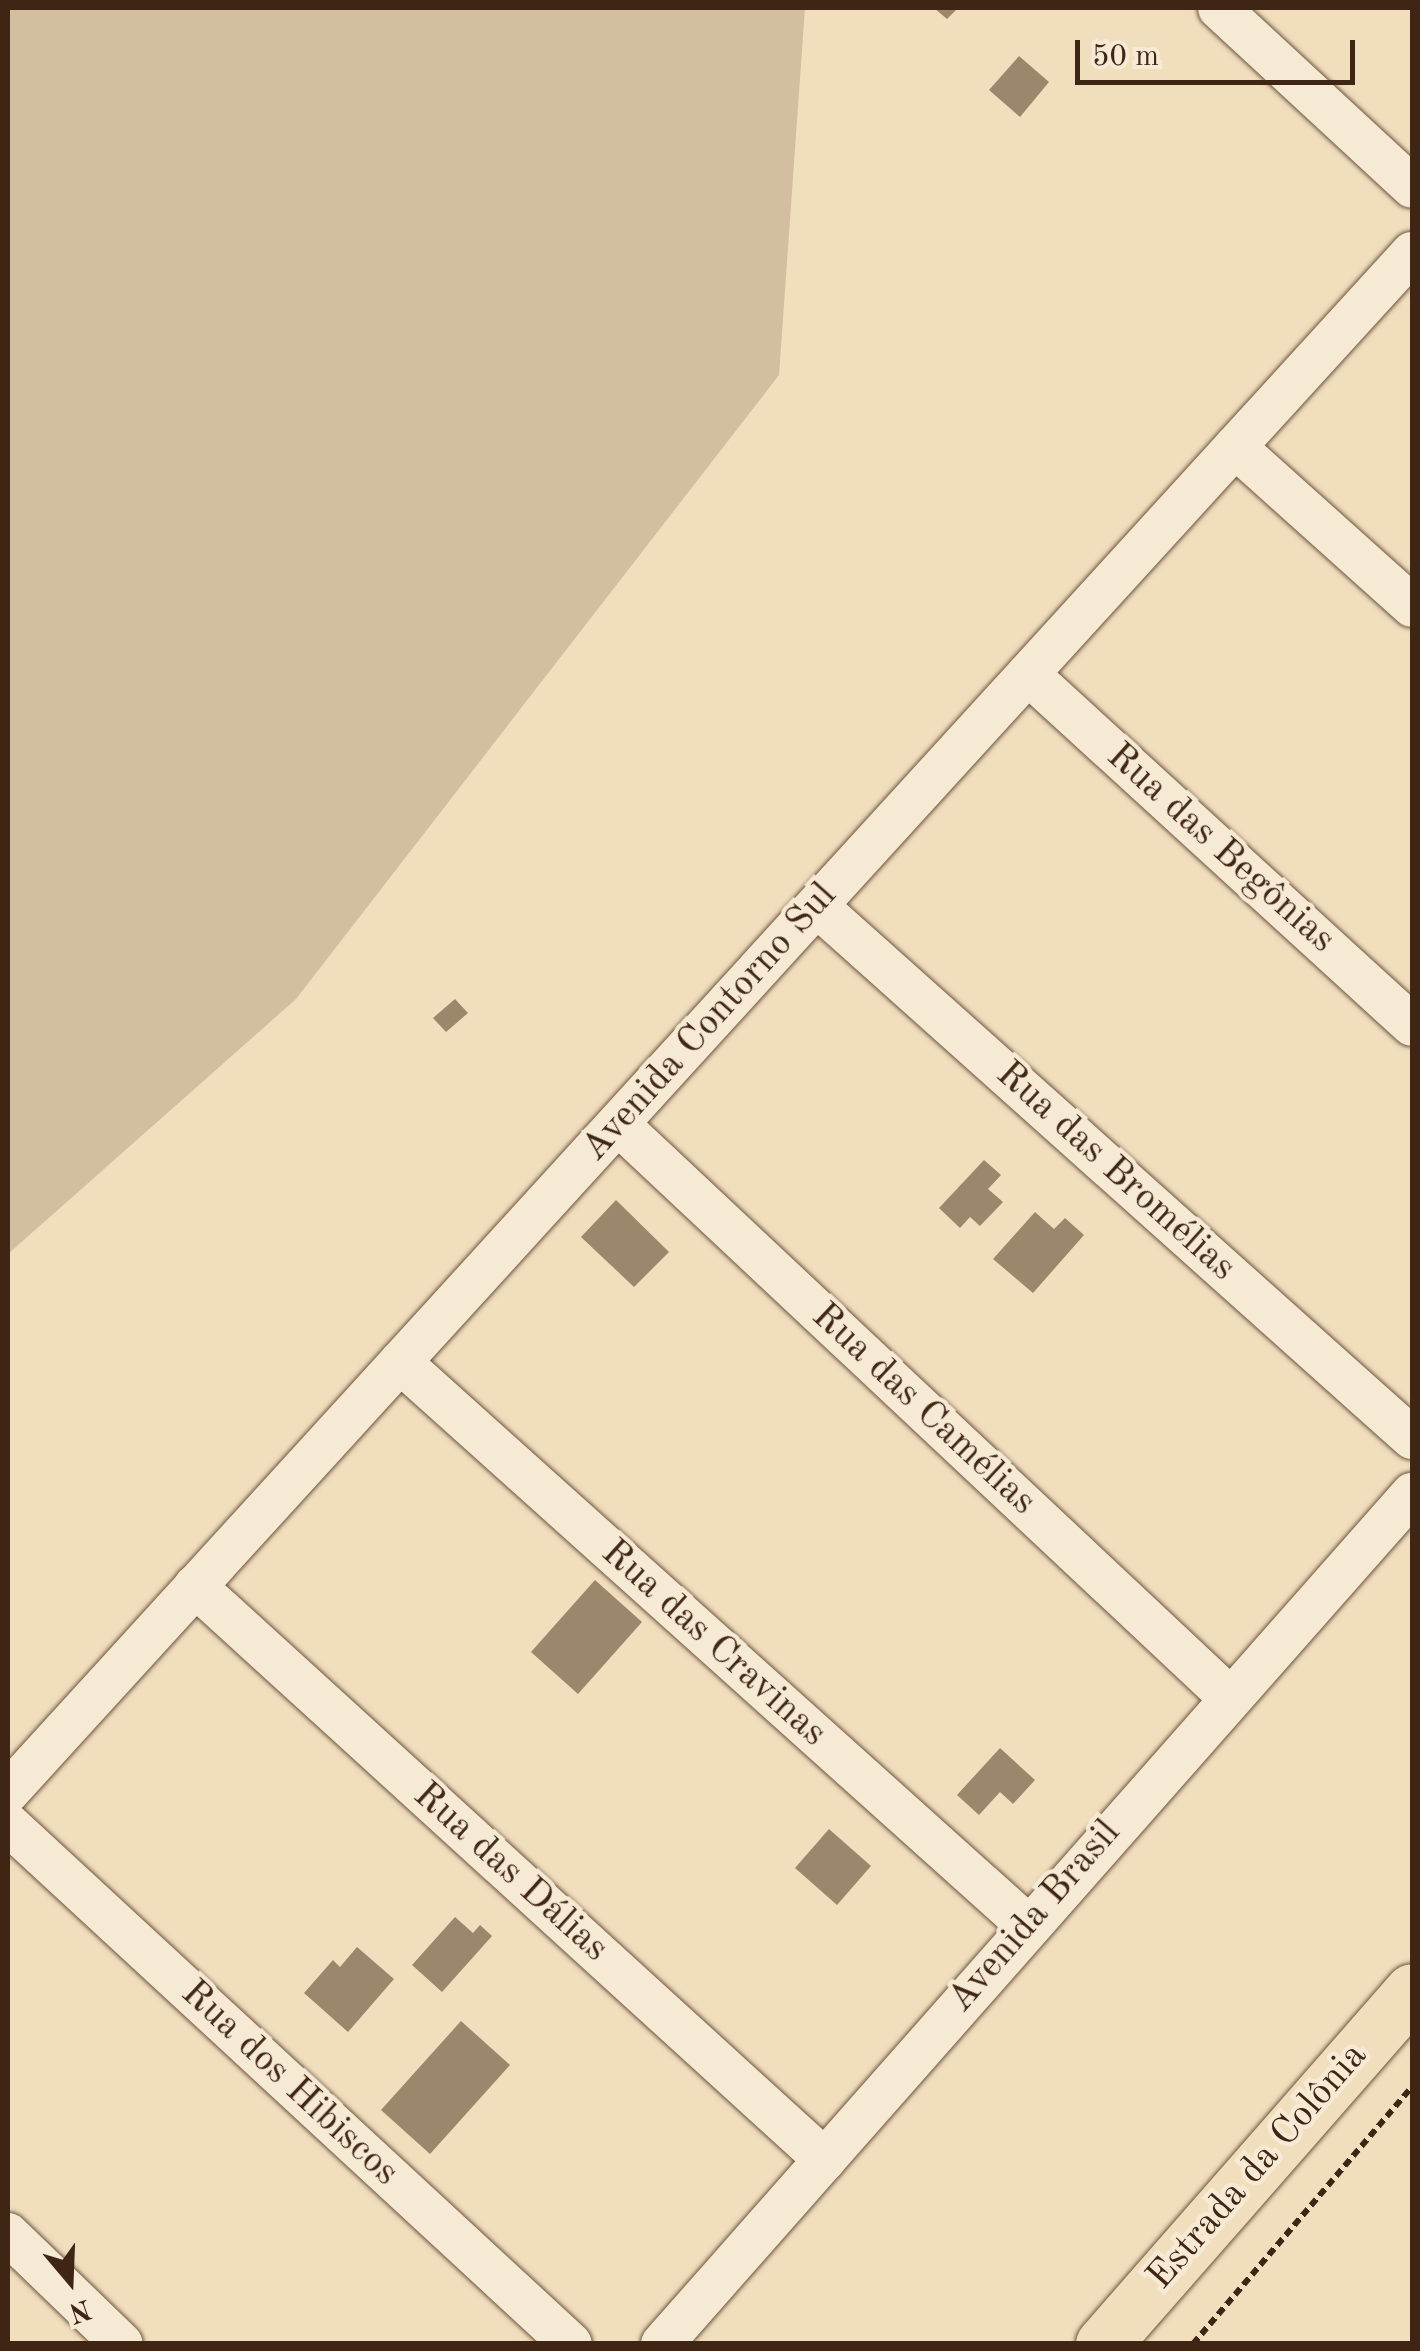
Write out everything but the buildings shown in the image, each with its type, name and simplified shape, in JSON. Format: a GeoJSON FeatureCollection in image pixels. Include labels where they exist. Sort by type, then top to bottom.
{"type":"FeatureCollection","features":[{"type":"Feature","properties":{"kind":"main road","name":"Estrada da Colônia"},"geometry":{"type":"LineString","coordinates":[[1103,2344],[1412,1991]]}},
{"type":"Feature","properties":{"kind":"street"},"geometry":{"type":"LineString","coordinates":[[1219,8],[1412,187]]}},
{"type":"Feature","properties":{"kind":"street","name":"Avenida Contorno Sul"},"geometry":{"type":"LineString","coordinates":[[8,1792],[1412,254]]}},
{"type":"Feature","properties":{"kind":"street"},"geometry":{"type":"LineString","coordinates":[[1235,447],[1412,606]]}},
{"type":"Feature","properties":{"kind":"street","name":"Rua das Begônias"},"geometry":{"type":"LineString","coordinates":[[1028,674],[1412,1024]]}},
{"type":"Feature","properties":{"kind":"street","name":"Rua das Bromélias"},"geometry":{"type":"LineString","coordinates":[[817,906],[1412,1438]]}},
{"type":"Feature","properties":{"kind":"street","name":"Rua das Camélias"},"geometry":{"type":"LineString","coordinates":[[618,1124],[1228,1696]]}},
{"type":"Feature","properties":{"kind":"street","name":"Rua das Cravinas"},"geometry":{"type":"LineString","coordinates":[[400,1362],[1027,1926]]}},
{"type":"Feature","properties":{"kind":"street","name":"Avenida Brasil"},"geometry":{"type":"LineString","coordinates":[[662,2344],[1228,1696],[1412,1494]]}},
{"type":"Feature","properties":{"kind":"street","name":"Rua das Dálias"},"geometry":{"type":"LineString","coordinates":[[195,1586],[825,2160]]}},
{"type":"Feature","properties":{"kind":"street","name":"Rua dos Hibiscos"},"geometry":{"type":"LineString","coordinates":[[8,1824],[571,2344]]}},
{"type":"Feature","properties":{"kind":"street"},"geometry":{"type":"LineString","coordinates":[[8,2234],[122,2344]]}},
{"type":"Feature","properties":{"kind":"path"},"geometry":{"type":"LineString","coordinates":[[1194,2344],[1412,2088]]}},
{"type":"Feature","properties":{"kind":"shaded area"},"geometry":{"type":"Polygon","coordinates":[[[8,8],[805,8],[779,375],[296,999],[8,1254],[8,8]]]}}]}
